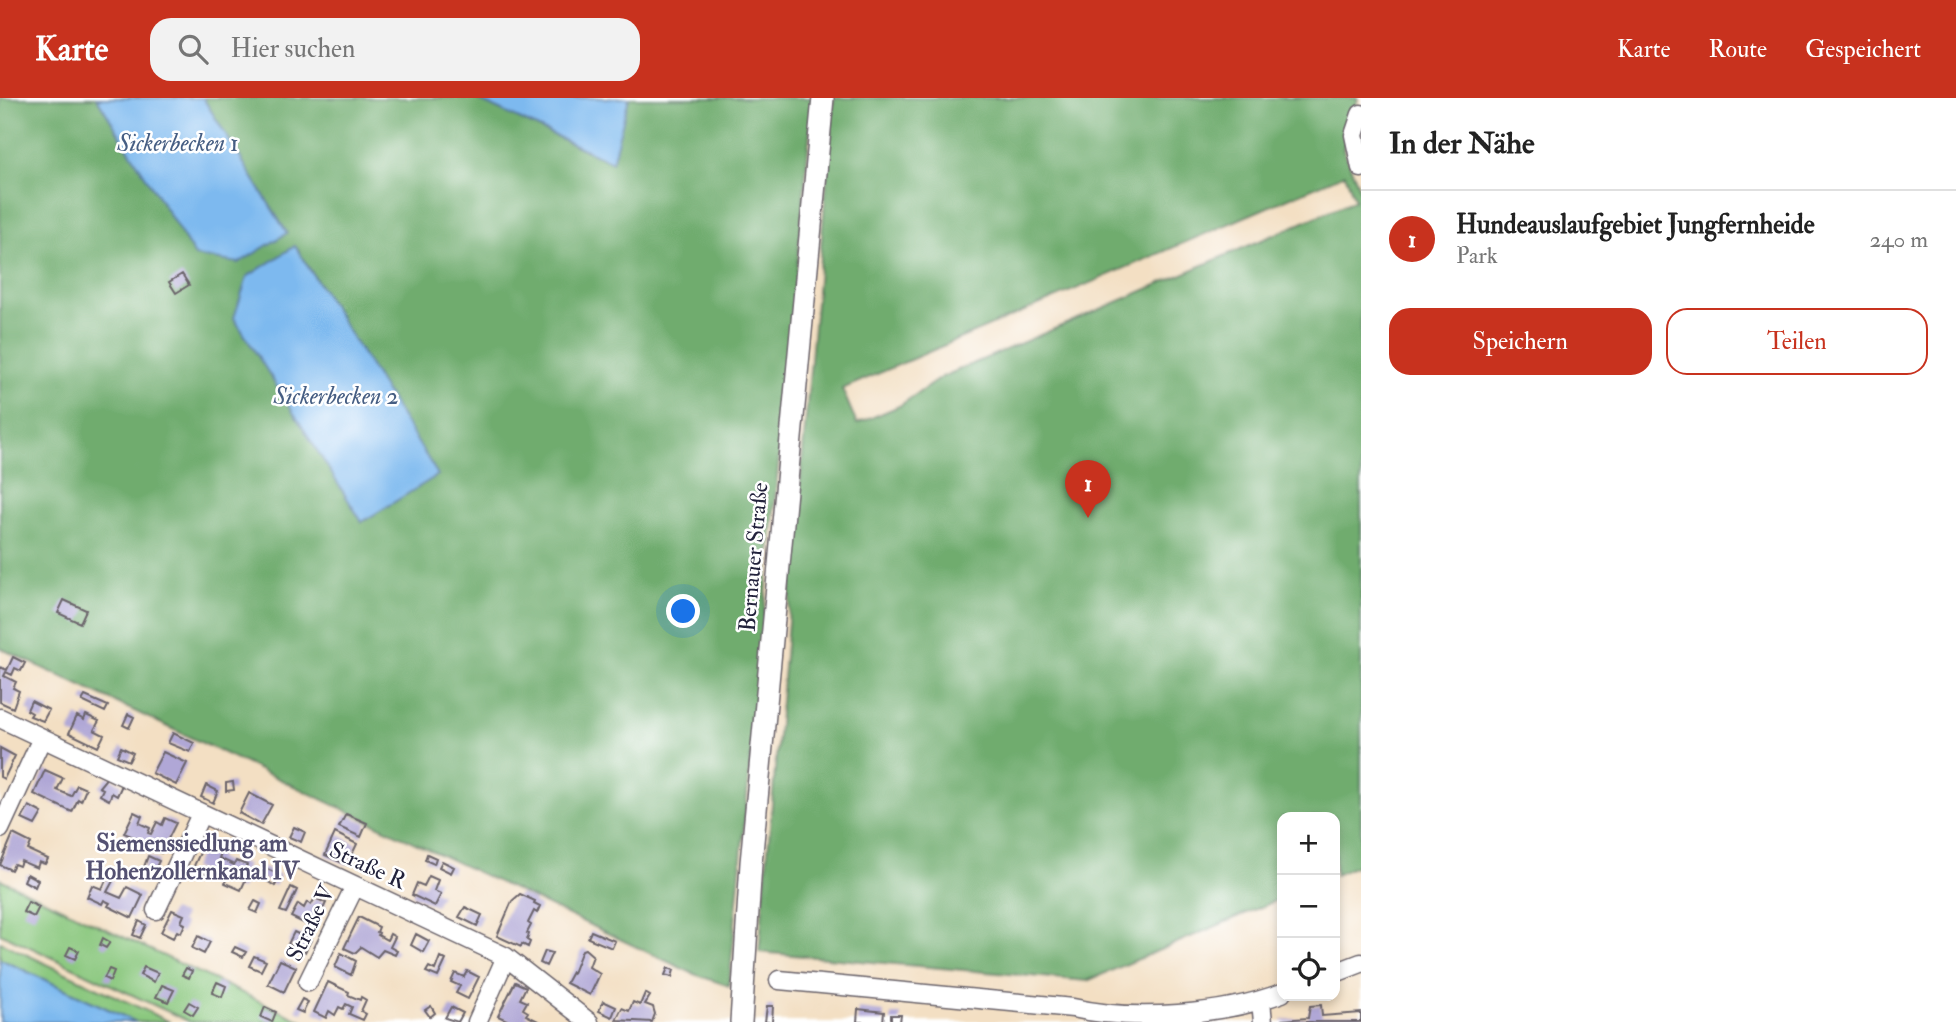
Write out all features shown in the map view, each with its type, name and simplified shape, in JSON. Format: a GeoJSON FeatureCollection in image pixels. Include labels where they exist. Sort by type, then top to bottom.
{"type":"FeatureCollection","features":[{"type":"Feature","properties":{"kind":"main road","name":"Bernauer Straße"},"geometry":{"type":"LineString","coordinates":[[741,1022],[754,836],[823,98]]}},
{"type":"Feature","properties":{"kind":"lane"},"geometry":{"type":"LineString","coordinates":[[1361,114],[1354,135],[1361,168]]}},
{"type":"Feature","properties":{"kind":"lane","name":"Straße R"},"geometry":{"type":"LineString","coordinates":[[0,718],[506,957],[589,1022]]}},
{"type":"Feature","properties":{"kind":"lane"},"geometry":{"type":"LineString","coordinates":[[0,829],[42,738]]}},
{"type":"Feature","properties":{"kind":"lane"},"geometry":{"type":"LineString","coordinates":[[156,910],[201,814]]}},
{"type":"Feature","properties":{"kind":"lane","name":"Straße V"},"geometry":{"type":"LineString","coordinates":[[308,982],[355,886]]}},
{"type":"Feature","properties":{"kind":"lane"},"geometry":{"type":"LineString","coordinates":[[477,1022],[506,957]]}},
{"type":"Feature","properties":{"kind":"lane"},"geometry":{"type":"LineString","coordinates":[[1340,972],[1358,967]]}},
{"type":"Feature","properties":{"kind":"lane"},"geometry":{"type":"LineString","coordinates":[[779,980],[1073,1008],[1090,1018],[1164,1020],[1261,1001],[1277,995]]}},
{"type":"Feature","properties":{"kind":"lane"},"geometry":{"type":"LineString","coordinates":[[1261,1001],[1263,1022]]}},
{"type":"Feature","properties":{"kind":"green space"},"geometry":{"type":"Polygon","coordinates":[[[0,98],[97,98],[195,255],[287,233],[203,98],[474,98],[611,162],[629,98],[813,98],[729,986],[694,974],[0,648],[0,98]],[[296,247],[247,277],[362,522],[437,475],[296,247]]]}},
{"type":"Feature","properties":{"kind":"green space"},"geometry":{"type":"Polygon","coordinates":[[[834,98],[1358,98],[1343,149],[1361,192],[1361,864],[1340,873],[1340,812],[1277,812],[1277,900],[1087,981],[759,952],[834,98]],[[1345,174],[842,389],[857,424],[899,406],[942,377],[1355,200],[1345,174]]]}},
{"type":"Feature","properties":{"kind":"green space"},"geometry":{"type":"Polygon","coordinates":[[[0,879],[304,1022],[190,1022],[0,933],[0,879]]]}},
{"type":"Feature","properties":{"kind":"green space"},"geometry":{"type":"Polygon","coordinates":[[[0,942],[170,1022],[136,1022],[0,959],[0,942]]]}},
{"type":"Feature","properties":{"kind":"water","name":"Sickerbecken 1"},"geometry":{"type":"Polygon","coordinates":[[[97,98],[203,98],[287,233],[239,263],[195,256],[97,98]]]}},
{"type":"Feature","properties":{"kind":"water"},"geometry":{"type":"Polygon","coordinates":[[[474,98],[629,98],[612,162],[474,98]]]}},
{"type":"Feature","properties":{"kind":"water","name":"Sickerbecken 2"},"geometry":{"type":"Polygon","coordinates":[[[295,246],[438,475],[362,522],[234,318],[247,277],[295,246]]]}},
{"type":"Feature","properties":{"kind":"water"},"geometry":{"type":"Polygon","coordinates":[[[0,959],[136,1022],[0,1022],[0,959]]]}},
{"type":"Feature","properties":{"kind":"building"},"geometry":{"type":"Polygon","coordinates":[[[182,274],[189,285],[176,293],[169,282],[182,274]]]}},
{"type":"Feature","properties":{"kind":"building"},"geometry":{"type":"Polygon","coordinates":[[[64,600],[86,610],[80,623],[58,613],[64,600]]]}},
{"type":"Feature","properties":{"kind":"building"},"geometry":{"type":"Polygon","coordinates":[[[13,657],[25,663],[21,671],[15,668],[12,675],[6,672],[4,676],[16,682],[13,688],[19,691],[13,708],[0,702],[0,667],[7,670],[13,657]]]}},
{"type":"Feature","properties":{"kind":"building"},"geometry":{"type":"Polygon","coordinates":[[[85,696],[108,706],[105,712],[82,701],[85,696]]]}},
{"type":"Feature","properties":{"kind":"building"},"geometry":{"type":"Polygon","coordinates":[[[31,701],[49,710],[43,721],[30,716],[32,713],[27,710],[31,701]]]}},
{"type":"Feature","properties":{"kind":"building"},"geometry":{"type":"Polygon","coordinates":[[[128,714],[134,717],[129,728],[123,725],[128,714]]]}},
{"type":"Feature","properties":{"kind":"building"},"geometry":{"type":"Polygon","coordinates":[[[86,715],[99,721],[94,730],[104,735],[98,747],[69,733],[77,716],[84,720],[86,715]]]}},
{"type":"Feature","properties":{"kind":"building"},"geometry":{"type":"Polygon","coordinates":[[[173,733],[194,743],[190,752],[168,743],[173,733]]]}},
{"type":"Feature","properties":{"kind":"building"},"geometry":{"type":"Polygon","coordinates":[[[121,747],[133,753],[129,761],[117,756],[121,747]]]}},
{"type":"Feature","properties":{"kind":"building"},"geometry":{"type":"Polygon","coordinates":[[[0,748],[15,756],[4,779],[0,777],[0,748]]]}},
{"type":"Feature","properties":{"kind":"building"},"geometry":{"type":"Polygon","coordinates":[[[163,752],[187,763],[176,785],[152,773],[163,752]]]}},
{"type":"Feature","properties":{"kind":"building"},"geometry":{"type":"Polygon","coordinates":[[[45,770],[63,778],[57,790],[71,796],[77,785],[86,789],[72,812],[34,794],[45,770]]]}},
{"type":"Feature","properties":{"kind":"building"},"geometry":{"type":"Polygon","coordinates":[[[108,776],[122,785],[117,796],[112,793],[109,800],[100,795],[103,789],[99,787],[108,776]]]}},
{"type":"Feature","properties":{"kind":"building"},"geometry":{"type":"Polygon","coordinates":[[[233,782],[234,790],[226,791],[226,783],[233,782]]]}},
{"type":"Feature","properties":{"kind":"building"},"geometry":{"type":"Polygon","coordinates":[[[206,785],[218,791],[213,803],[201,797],[206,785]]]}},
{"type":"Feature","properties":{"kind":"building"},"geometry":{"type":"Polygon","coordinates":[[[249,793],[272,805],[261,825],[239,813],[249,793]]]}},
{"type":"Feature","properties":{"kind":"building"},"geometry":{"type":"Polygon","coordinates":[[[29,806],[42,813],[35,825],[22,819],[29,806]]]}},
{"type":"Feature","properties":{"kind":"building"},"geometry":{"type":"Polygon","coordinates":[[[134,812],[142,816],[139,823],[150,828],[148,833],[151,834],[157,822],[162,825],[165,818],[176,823],[161,853],[145,846],[147,843],[124,833],[134,812]]]}},
{"type":"Feature","properties":{"kind":"building"},"geometry":{"type":"Polygon","coordinates":[[[346,814],[367,823],[361,837],[339,827],[346,814]]]}},
{"type":"Feature","properties":{"kind":"building"},"geometry":{"type":"Polygon","coordinates":[[[294,827],[305,832],[301,842],[289,837],[294,827]]]}},
{"type":"Feature","properties":{"kind":"building"},"geometry":{"type":"Polygon","coordinates":[[[335,833],[357,844],[347,865],[325,855],[335,833]]]}},
{"type":"Feature","properties":{"kind":"building"},"geometry":{"type":"Polygon","coordinates":[[[13,834],[31,843],[28,850],[48,859],[45,864],[39,862],[37,868],[21,861],[19,866],[14,864],[11,870],[0,865],[13,834]]]}},
{"type":"Feature","properties":{"kind":"building"},"geometry":{"type":"Polygon","coordinates":[[[204,844],[221,853],[219,858],[234,865],[236,861],[247,865],[241,877],[246,879],[241,890],[225,883],[226,879],[212,872],[210,876],[193,868],[204,844]]]}},
{"type":"Feature","properties":{"kind":"building"},"geometry":{"type":"Polygon","coordinates":[[[427,854],[436,858],[434,864],[425,860],[427,854]]]}},
{"type":"Feature","properties":{"kind":"building"},"geometry":{"type":"Polygon","coordinates":[[[148,856],[159,861],[150,879],[141,875],[148,856]]]}},
{"type":"Feature","properties":{"kind":"building"},"geometry":{"type":"Polygon","coordinates":[[[442,861],[454,867],[451,873],[439,867],[442,861]]]}},
{"type":"Feature","properties":{"kind":"building"},"geometry":{"type":"Polygon","coordinates":[[[263,867],[280,875],[275,886],[259,876],[263,867]]]}},
{"type":"Feature","properties":{"kind":"building"},"geometry":{"type":"Polygon","coordinates":[[[27,874],[38,880],[35,887],[24,881],[27,874]]]}},
{"type":"Feature","properties":{"kind":"building"},"geometry":{"type":"Polygon","coordinates":[[[429,876],[438,880],[434,891],[441,894],[435,906],[412,895],[417,883],[424,886],[429,876]]]}},
{"type":"Feature","properties":{"kind":"building"},"geometry":{"type":"Polygon","coordinates":[[[107,878],[113,881],[107,892],[121,898],[127,887],[143,895],[132,918],[108,906],[110,903],[104,900],[102,904],[87,897],[92,885],[102,889],[107,878]]]}},
{"type":"Feature","properties":{"kind":"building"},"geometry":{"type":"Polygon","coordinates":[[[291,887],[297,890],[286,913],[280,911],[291,887]]]}},
{"type":"Feature","properties":{"kind":"building"},"geometry":{"type":"Polygon","coordinates":[[[520,894],[540,906],[528,923],[531,925],[527,933],[527,940],[530,942],[528,947],[522,944],[521,947],[497,936],[512,901],[520,894]]]}},
{"type":"Feature","properties":{"kind":"building"},"geometry":{"type":"Polygon","coordinates":[[[315,898],[326,903],[314,928],[291,917],[298,904],[304,908],[307,902],[311,905],[315,898]]]}},
{"type":"Feature","properties":{"kind":"building"},"geometry":{"type":"Polygon","coordinates":[[[255,901],[261,904],[257,913],[250,910],[255,901]]]}},
{"type":"Feature","properties":{"kind":"building"},"geometry":{"type":"Polygon","coordinates":[[[28,902],[39,907],[34,917],[23,912],[28,902]]]}},
{"type":"Feature","properties":{"kind":"building"},"geometry":{"type":"Polygon","coordinates":[[[465,907],[482,915],[477,926],[459,917],[465,907]]]}},
{"type":"Feature","properties":{"kind":"building"},"geometry":{"type":"Polygon","coordinates":[[[172,910],[184,915],[181,922],[185,924],[181,933],[177,931],[173,938],[161,932],[172,910]]]}},
{"type":"Feature","properties":{"kind":"building"},"geometry":{"type":"Polygon","coordinates":[[[359,917],[379,927],[378,935],[387,940],[390,934],[395,937],[390,947],[397,951],[395,955],[383,950],[377,957],[361,947],[355,953],[344,948],[359,917]]]}},
{"type":"Feature","properties":{"kind":"building"},"geometry":{"type":"Polygon","coordinates":[[[139,921],[146,925],[140,938],[133,935],[139,921]]]}},
{"type":"Feature","properties":{"kind":"building"},"geometry":{"type":"Polygon","coordinates":[[[591,931],[615,941],[612,948],[588,938],[591,931]]]}},
{"type":"Feature","properties":{"kind":"building"},"geometry":{"type":"Polygon","coordinates":[[[294,932],[311,940],[305,952],[288,944],[294,932]]]}},
{"type":"Feature","properties":{"kind":"building"},"geometry":{"type":"Polygon","coordinates":[[[416,934],[429,941],[423,952],[411,945],[416,934]]]}},
{"type":"Feature","properties":{"kind":"building"},"geometry":{"type":"Polygon","coordinates":[[[198,936],[210,942],[204,954],[192,948],[198,936]]]}},
{"type":"Feature","properties":{"kind":"building"},"geometry":{"type":"Polygon","coordinates":[[[103,938],[110,942],[106,948],[100,945],[103,938]]]}},
{"type":"Feature","properties":{"kind":"building"},"geometry":{"type":"Polygon","coordinates":[[[70,947],[79,951],[75,959],[66,955],[70,947]]]}},
{"type":"Feature","properties":{"kind":"building"},"geometry":{"type":"Polygon","coordinates":[[[235,947],[246,952],[243,957],[232,952],[235,947]]]}},
{"type":"Feature","properties":{"kind":"building"},"geometry":{"type":"Polygon","coordinates":[[[585,949],[593,956],[589,967],[600,974],[590,995],[566,983],[582,950],[585,949]]]}},
{"type":"Feature","properties":{"kind":"building"},"geometry":{"type":"Polygon","coordinates":[[[545,951],[552,953],[546,966],[540,963],[545,951]]]}},
{"type":"Feature","properties":{"kind":"building"},"geometry":{"type":"Polygon","coordinates":[[[341,953],[356,961],[351,975],[335,967],[341,953]]]}},
{"type":"Feature","properties":{"kind":"building"},"geometry":{"type":"Polygon","coordinates":[[[254,956],[266,961],[261,971],[249,966],[254,956]]]}},
{"type":"Feature","properties":{"kind":"building"},"geometry":{"type":"Polygon","coordinates":[[[440,957],[446,960],[438,977],[426,972],[429,967],[435,970],[440,957]]]}},
{"type":"Feature","properties":{"kind":"building"},"geometry":{"type":"Polygon","coordinates":[[[280,960],[296,967],[284,992],[268,984],[280,960]]]}},
{"type":"Feature","properties":{"kind":"building"},"geometry":{"type":"Polygon","coordinates":[[[144,967],[158,973],[154,982],[140,975],[144,967]]]}},
{"type":"Feature","properties":{"kind":"building"},"geometry":{"type":"Polygon","coordinates":[[[186,968],[192,971],[189,978],[182,975],[186,968]]]}},
{"type":"Feature","properties":{"kind":"building"},"geometry":{"type":"Polygon","coordinates":[[[668,968],[674,970],[672,977],[665,975],[668,968]]]}},
{"type":"Feature","properties":{"kind":"building"},"geometry":{"type":"Polygon","coordinates":[[[109,969],[114,971],[110,981],[104,978],[109,969]]]}},
{"type":"Feature","properties":{"kind":"building"},"geometry":{"type":"Polygon","coordinates":[[[467,971],[479,977],[468,999],[456,993],[460,986],[451,982],[455,973],[464,977],[467,971]]]}},
{"type":"Feature","properties":{"kind":"building"},"geometry":{"type":"Polygon","coordinates":[[[217,982],[226,986],[222,997],[212,993],[217,982]]]}},
{"type":"Feature","properties":{"kind":"building"},"geometry":{"type":"Polygon","coordinates":[[[328,982],[349,992],[348,995],[366,1000],[361,1011],[366,1014],[363,1020],[349,1014],[352,1007],[346,1004],[343,1009],[339,1007],[335,1015],[329,1011],[326,1018],[314,1012],[328,982]]]}},
{"type":"Feature","properties":{"kind":"building"},"geometry":{"type":"Polygon","coordinates":[[[515,982],[526,987],[520,999],[527,1002],[523,1009],[528,1012],[526,1015],[540,1022],[511,1022],[498,1016],[515,982]]]}},
{"type":"Feature","properties":{"kind":"building"},"geometry":{"type":"Polygon","coordinates":[[[162,985],[174,990],[168,1002],[156,997],[162,985]]]}},
{"type":"Feature","properties":{"kind":"building"},"geometry":{"type":"Polygon","coordinates":[[[645,993],[650,996],[645,1004],[653,1007],[655,1014],[652,1022],[616,1020],[622,1008],[629,1011],[633,1002],[640,1005],[645,993]]]}},
{"type":"Feature","properties":{"kind":"building"},"geometry":{"type":"Polygon","coordinates":[[[302,999],[308,1002],[303,1013],[296,1010],[302,999]]]}},
{"type":"Feature","properties":{"kind":"building"},"geometry":{"type":"Polygon","coordinates":[[[603,1001],[616,1007],[612,1017],[599,1011],[603,1001]]]}},
{"type":"Feature","properties":{"kind":"building"},"geometry":{"type":"Polygon","coordinates":[[[189,1002],[198,1007],[193,1015],[184,1010],[189,1002]]]}},
{"type":"Feature","properties":{"kind":"building"},"geometry":{"type":"Polygon","coordinates":[[[1321,1005],[1322,1016],[1361,1013],[1361,1022],[1282,1022],[1308,1018],[1310,1006],[1321,1005]]]}},
{"type":"Feature","properties":{"kind":"building"},"geometry":{"type":"Polygon","coordinates":[[[431,1006],[435,1013],[430,1017],[425,1010],[431,1006]]]}},
{"type":"Feature","properties":{"kind":"building"},"geometry":{"type":"Polygon","coordinates":[[[767,1006],[773,1006],[772,1022],[765,1022],[767,1006]]]}},
{"type":"Feature","properties":{"kind":"building"},"geometry":{"type":"Polygon","coordinates":[[[265,1007],[276,1012],[272,1022],[261,1017],[265,1007]]]}},
{"type":"Feature","properties":{"kind":"building"},"geometry":{"type":"Polygon","coordinates":[[[451,1007],[463,1013],[458,1022],[445,1018],[451,1007]]]}},
{"type":"Feature","properties":{"kind":"building"},"geometry":{"type":"Polygon","coordinates":[[[858,1009],[884,1012],[883,1022],[857,1022],[858,1009]]]}},
{"type":"Feature","properties":{"kind":"building"},"geometry":{"type":"Polygon","coordinates":[[[891,1015],[901,1015],[900,1022],[891,1022],[891,1015]]]}},
{"type":"Feature","properties":{"kind":"place","name":"Hundeauslaufgebiet Jungfernheide"},"geometry":{"type":"Point","coordinates":[1088,518]}},
{"type":"Feature","properties":{"kind":"district","name":"Siemenssiedlung am Hohenzollernkanal IV"},"geometry":{"type":"Point","coordinates":[192,857]}}]}
